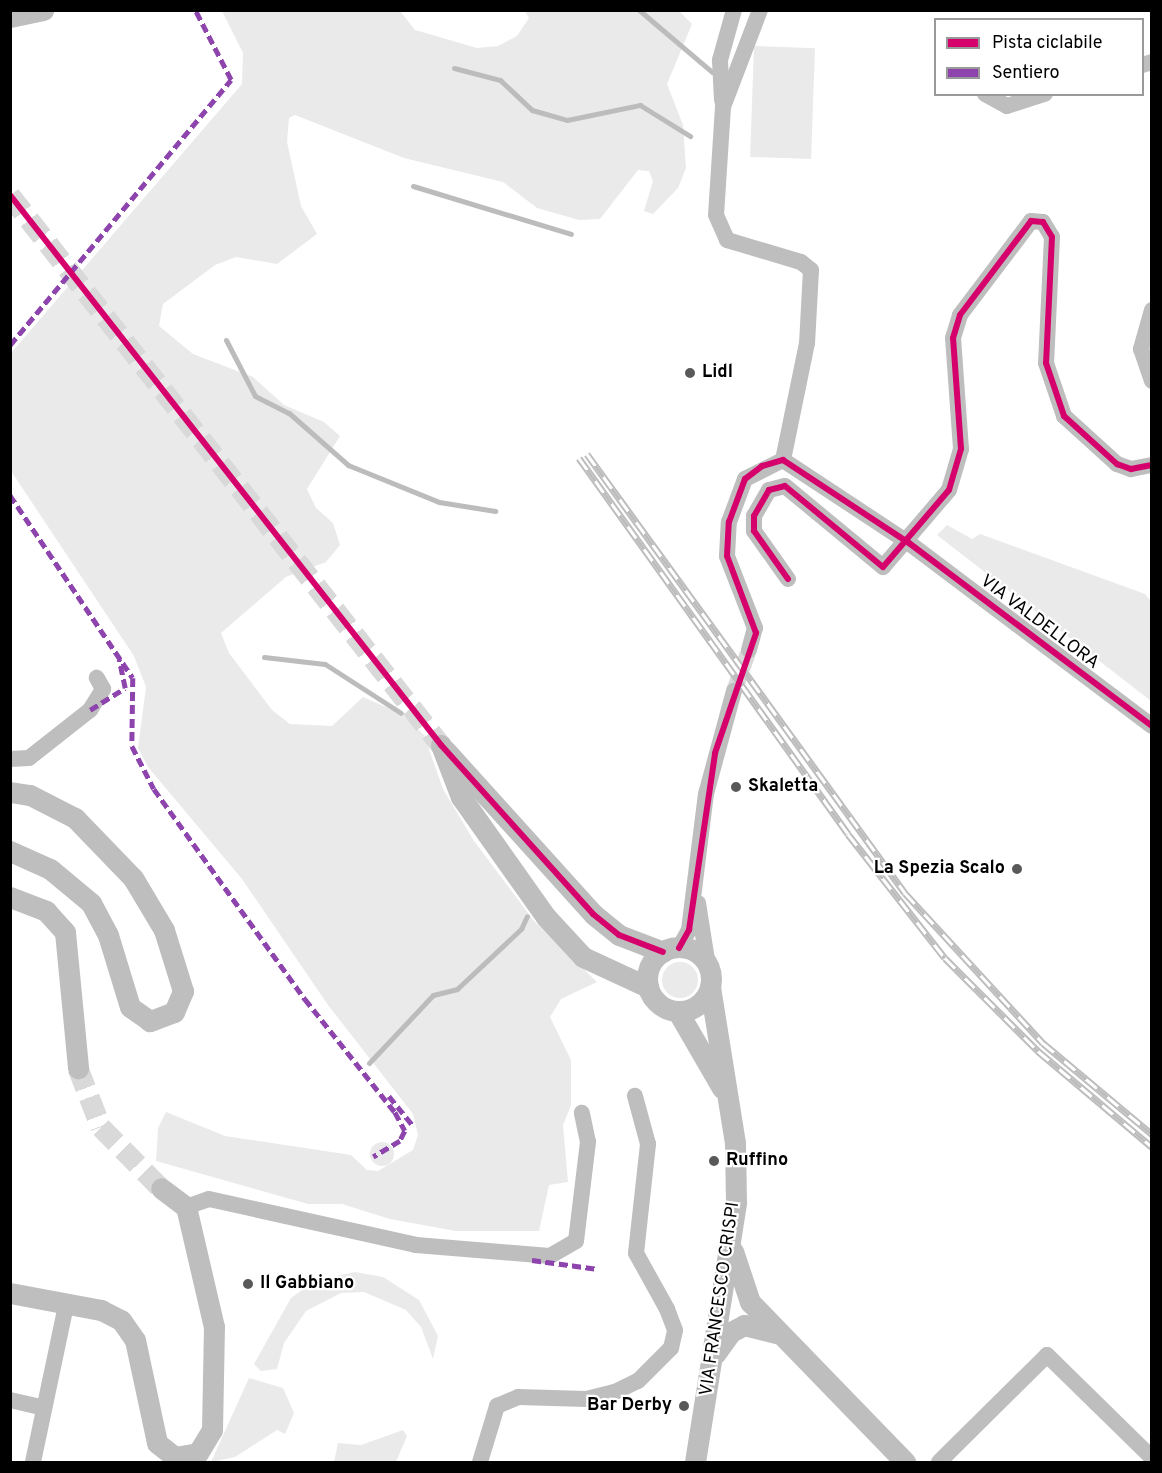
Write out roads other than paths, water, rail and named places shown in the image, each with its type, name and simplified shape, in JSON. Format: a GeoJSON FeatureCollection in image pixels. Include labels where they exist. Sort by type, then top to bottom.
{"type":"FeatureCollection","features":[{"type":"Feature","properties":{"kind":"street"},"geometry":{"type":"LineString","coordinates":[[10,17],[43,10]]}},
{"type":"Feature","properties":{"kind":"street"},"geometry":{"type":"LineString","coordinates":[[734,10],[720,60],[723,107],[719,229],[727,240],[801,261],[811,270],[807,343],[783,460],[745,479],[729,522],[727,556],[755,627],[749,650]]}},
{"type":"Feature","properties":{"kind":"street"},"geometry":{"type":"LineString","coordinates":[[723,107],[760,10]]}},
{"type":"Feature","properties":{"kind":"street"},"geometry":{"type":"LineString","coordinates":[[988,96],[1006,106],[1038,96]]}},
{"type":"Feature","properties":{"kind":"street"},"geometry":{"type":"LineString","coordinates":[[788,579],[754,531],[754,516],[770,490],[785,486],[883,567],[909,543],[958,472],[961,429],[953,338],[960,315],[1031,221],[1043,222],[1052,237],[1046,363],[1064,416],[1117,464],[1131,469],[1152,465]]}},
{"type":"Feature","properties":{"kind":"street"},"geometry":{"type":"LineString","coordinates":[[1152,310],[1141,349],[1152,381]]}},
{"type":"Feature","properties":{"kind":"street","name":"VIA VALDELLORA"},"geometry":{"type":"LineString","coordinates":[[783,460],[909,543],[1152,726]]}},
{"type":"Feature","properties":{"kind":"street"},"geometry":{"type":"LineString","coordinates":[[10,759],[28,758],[90,710],[104,689],[97,678]]}},
{"type":"Feature","properties":{"kind":"street","name":"VIA FRANCESCO CRISPI"},"geometry":{"type":"LineString","coordinates":[[671,950],[689,930],[706,794],[734,691]]}},
{"type":"Feature","properties":{"kind":"street"},"geometry":{"type":"LineString","coordinates":[[441,745],[593,914],[619,935],[671,950],[696,953],[709,977],[700,1004],[678,1012],[657,1002],[648,987],[583,957],[546,917],[461,797],[441,745]]}},
{"type":"Feature","properties":{"kind":"street"},"geometry":{"type":"LineString","coordinates":[[10,792],[30,795],[75,818],[133,878],[164,930],[183,991],[174,1012],[150,1021],[130,1007],[108,935],[91,903],[50,868],[10,851]]}},
{"type":"Feature","properties":{"kind":"street","name":"VIA FRANCESCO CRISPI"},"geometry":{"type":"LineString","coordinates":[[695,887],[735,1143],[732,1242],[715,1355],[695,1462]]}},
{"type":"Feature","properties":{"kind":"street"},"geometry":{"type":"LineString","coordinates":[[10,897],[46,911],[64,932],[78,1068]]}},
{"type":"Feature","properties":{"kind":"street"},"geometry":{"type":"LineString","coordinates":[[648,987],[650,967],[671,950]]}},
{"type":"Feature","properties":{"kind":"street","name":"VIA FRANCESCO CRISPI"},"geometry":{"type":"LineString","coordinates":[[678,1012],[729,1099]]}},
{"type":"Feature","properties":{"kind":"street"},"geometry":{"type":"LineString","coordinates":[[480,1462],[498,1406],[518,1396],[586,1398],[615,1392],[638,1381],[671,1348],[675,1330],[667,1309],[636,1253],[648,1144],[635,1096]]}},
{"type":"Feature","properties":{"kind":"street"},"geometry":{"type":"LineString","coordinates":[[186,1207],[209,1198],[416,1245],[550,1256],[576,1240],[588,1142],[582,1113]]}},
{"type":"Feature","properties":{"kind":"street"},"geometry":{"type":"LineString","coordinates":[[10,1293],[113,1314],[129,1329],[157,1443],[176,1456],[198,1453],[212,1430],[217,1364],[208,1283],[186,1207],[161,1188]]}},
{"type":"Feature","properties":{"kind":"street"},"geometry":{"type":"LineString","coordinates":[[732,1242],[743,1292],[780,1334],[904,1462]]}},
{"type":"Feature","properties":{"kind":"street"},"geometry":{"type":"LineString","coordinates":[[33,1462],[66,1305]]}},
{"type":"Feature","properties":{"kind":"street"},"geometry":{"type":"LineString","coordinates":[[715,1355],[731,1332],[744,1325],[780,1334]]}},
{"type":"Feature","properties":{"kind":"street"},"geometry":{"type":"LineString","coordinates":[[939,1462],[1047,1354],[1152,1458],[1148,1462]]}},
{"type":"Feature","properties":{"kind":"street"},"geometry":{"type":"LineString","coordinates":[[10,1400],[44,1408]]}},
{"type":"Feature","properties":{"kind":"waterway"},"geometry":{"type":"LineString","coordinates":[[639,10],[712,72]]}},
{"type":"Feature","properties":{"kind":"waterway"},"geometry":{"type":"LineString","coordinates":[[454,68],[500,80],[532,110],[567,120],[640,105],[690,136]]}},
{"type":"Feature","properties":{"kind":"waterway"},"geometry":{"type":"LineString","coordinates":[[413,186],[571,234]]}},
{"type":"Feature","properties":{"kind":"waterway"},"geometry":{"type":"LineString","coordinates":[[226,340],[255,396],[289,413],[348,465],[439,502],[495,511]]}},
{"type":"Feature","properties":{"kind":"waterway"},"geometry":{"type":"LineString","coordinates":[[264,657],[325,664],[401,713]]}},
{"type":"Feature","properties":{"kind":"waterway"},"geometry":{"type":"LineString","coordinates":[[369,1063],[433,995],[457,989],[521,929],[527,916]]}},
{"type":"Feature","properties":{"kind":"tunnel"},"geometry":{"type":"LineString","coordinates":[[10,195],[441,745]]}},
{"type":"Feature","properties":{"kind":"tunnel"},"geometry":{"type":"LineString","coordinates":[[734,691],[749,650]]}},
{"type":"Feature","properties":{"kind":"tunnel"},"geometry":{"type":"LineString","coordinates":[[78,1068],[101,1127],[161,1188]]}},
{"type":"Feature","properties":{"kind":"railway"},"geometry":{"type":"LineString","coordinates":[[587,454],[905,893],[1043,1043],[1152,1134]]}},
{"type":"Feature","properties":{"kind":"railway"},"geometry":{"type":"LineString","coordinates":[[579,458],[848,834],[945,958],[1038,1051],[1152,1147]]}},
{"type":"Feature","properties":{"kind":"place","name":"Lidl"},"geometry":{"type":"Point","coordinates":[690,373]}},
{"type":"Feature","properties":{"kind":"place","name":"Skaletta"},"geometry":{"type":"Point","coordinates":[736,787]}},
{"type":"Feature","properties":{"kind":"place","name":"La Spezia Scalo"},"geometry":{"type":"Point","coordinates":[1017,869]}},
{"type":"Feature","properties":{"kind":"place","name":"Ruffino"},"geometry":{"type":"Point","coordinates":[714,1161]}},
{"type":"Feature","properties":{"kind":"place","name":"Il Gabbiano"},"geometry":{"type":"Point","coordinates":[248,1284]}},
{"type":"Feature","properties":{"kind":"place","name":"Bar Derby"},"geometry":{"type":"Point","coordinates":[684,1406]}}]}
